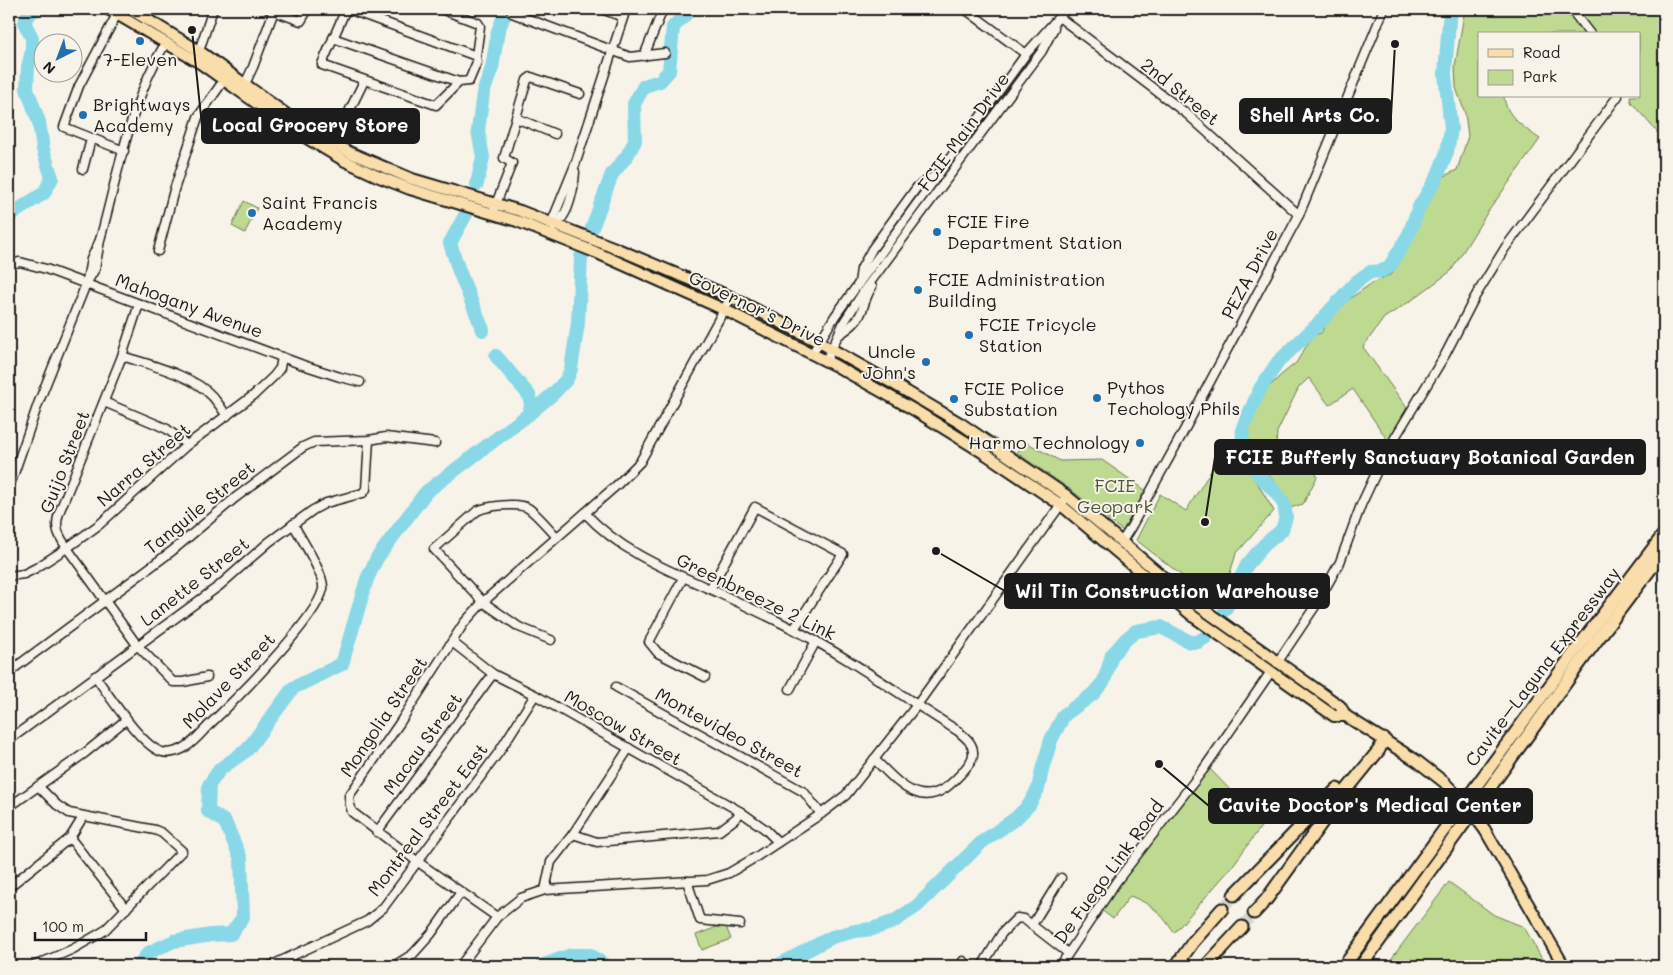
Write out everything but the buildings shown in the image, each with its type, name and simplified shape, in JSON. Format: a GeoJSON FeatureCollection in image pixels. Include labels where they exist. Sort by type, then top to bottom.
{"type":"FeatureCollection","features":[{"type":"Feature","properties":{"kind":"highway","name":"Cavite–Laguna Expressway"},"geometry":{"type":"LineString","coordinates":[[1344,966],[1664,534]]}},
{"type":"Feature","properties":{"kind":"highway","name":"Cavite–Laguna Expressway"},"geometry":{"type":"LineString","coordinates":[[1361,966],[1588,652],[1664,551]]}},
{"type":"Feature","properties":{"kind":"highway"},"geometry":{"type":"LineString","coordinates":[[1234,895],[1330,798],[1373,747],[1384,739]]}},
{"type":"Feature","properties":{"kind":"highway"},"geometry":{"type":"LineString","coordinates":[[1254,913],[1266,900],[1336,803],[1379,750],[1384,739]]}},
{"type":"Feature","properties":{"kind":"highway"},"geometry":{"type":"LineString","coordinates":[[1176,966],[1193,942],[1222,909]]}},
{"type":"Feature","properties":{"kind":"highway"},"geometry":{"type":"LineString","coordinates":[[1206,966],[1242,927]]}},
{"type":"Feature","properties":{"kind":"main road","name":"Governor's Drive"},"geometry":{"type":"LineString","coordinates":[[130,9],[199,52],[296,122],[364,160],[553,229],[577,233],[599,241],[731,297],[835,351],[960,423],[1068,496],[1121,543],[1201,608],[1340,706],[1346,716],[1417,761],[1444,782],[1467,806],[1485,830],[1564,966]]}},
{"type":"Feature","properties":{"kind":"main road","name":"Governor's Drive"},"geometry":{"type":"LineString","coordinates":[[113,11],[166,42],[224,80],[296,131],[332,143]]}},
{"type":"Feature","properties":{"kind":"main road","name":"Governor's Drive"},"geometry":{"type":"LineString","coordinates":[[553,229],[573,243],[725,310],[829,362],[916,410],[1061,505],[1194,617],[1270,673],[1334,716],[1346,716]]}},
{"type":"Feature","properties":{"kind":"main road"},"geometry":{"type":"LineString","coordinates":[[829,362],[835,351]]}},
{"type":"Feature","properties":{"kind":"street"},"geometry":{"type":"LineString","coordinates":[[199,52],[213,9]]}},
{"type":"Feature","properties":{"kind":"street"},"geometry":{"type":"LineString","coordinates":[[245,84],[253,67],[271,10],[301,21],[308,9]]}},
{"type":"Feature","properties":{"kind":"street"},"geometry":{"type":"LineString","coordinates":[[460,82],[436,105],[362,80],[322,64],[347,9],[476,56]]}},
{"type":"Feature","properties":{"kind":"street"},"geometry":{"type":"LineString","coordinates":[[333,38],[460,82],[469,82],[477,62],[480,24],[441,9]]}},
{"type":"Feature","properties":{"kind":"street"},"geometry":{"type":"LineString","coordinates":[[527,9],[530,19]]}},
{"type":"Feature","properties":{"kind":"street"},"geometry":{"type":"LineString","coordinates":[[553,229],[560,222],[574,192],[575,165],[625,13],[602,9]]}},
{"type":"Feature","properties":{"kind":"street"},"geometry":{"type":"LineString","coordinates":[[644,56],[663,9]]}},
{"type":"Feature","properties":{"kind":"street"},"geometry":{"type":"LineString","coordinates":[[965,9],[1026,54]]}},
{"type":"Feature","properties":{"kind":"street","name":"FCIE Main Drive"},"geometry":{"type":"LineString","coordinates":[[812,354],[826,328],[859,283],[861,269],[866,256],[917,187],[940,172],[1026,54],[1066,9]]}},
{"type":"Feature","properties":{"kind":"street","name":"PEZA Drive"},"geometry":{"type":"LineString","coordinates":[[1121,543],[1180,438],[1299,215],[1384,9]]}},
{"type":"Feature","properties":{"kind":"street"},"geometry":{"type":"LineString","coordinates":[[1571,9],[1588,32]]}},
{"type":"Feature","properties":{"kind":"street"},"geometry":{"type":"LineString","coordinates":[[113,11],[79,86],[64,127],[124,151]]}},
{"type":"Feature","properties":{"kind":"street"},"geometry":{"type":"LineString","coordinates":[[512,13],[630,57],[665,53]]}},
{"type":"Feature","properties":{"kind":"street","name":"FCIE Main Drive"},"geometry":{"type":"LineString","coordinates":[[835,351],[838,335],[851,327],[861,313],[870,291],[885,270],[886,262],[1042,51],[1060,17]]}},
{"type":"Feature","properties":{"kind":"street","name":"2nd Street"},"geometry":{"type":"LineString","coordinates":[[1060,17],[1187,114],[1299,215]]}},
{"type":"Feature","properties":{"kind":"street"},"geometry":{"type":"LineString","coordinates":[[9,488],[38,404],[86,284],[91,259],[100,240],[141,91],[166,42]]}},
{"type":"Feature","properties":{"kind":"street"},"geometry":{"type":"LineString","coordinates":[[494,208],[512,163],[504,158],[529,78],[531,77],[580,94]]}},
{"type":"Feature","properties":{"kind":"street"},"geometry":{"type":"LineString","coordinates":[[158,252],[174,190],[198,118],[224,80]]}},
{"type":"Feature","properties":{"kind":"street"},"geometry":{"type":"LineString","coordinates":[[332,143],[334,132],[362,80]]}},
{"type":"Feature","properties":{"kind":"street"},"geometry":{"type":"LineString","coordinates":[[1277,663],[1316,604],[1340,562],[1361,505],[1376,473],[1505,248],[1617,98]]}},
{"type":"Feature","properties":{"kind":"street"},"geometry":{"type":"LineString","coordinates":[[516,118],[555,134]]}},
{"type":"Feature","properties":{"kind":"street"},"geometry":{"type":"LineString","coordinates":[[83,169],[91,139]]}},
{"type":"Feature","properties":{"kind":"street","name":"Mahogany Avenue"},"geometry":{"type":"LineString","coordinates":[[9,264],[20,262],[46,269],[282,357],[360,382]]}},
{"type":"Feature","properties":{"kind":"street","name":"Mongolia Street"},"geometry":{"type":"LineString","coordinates":[[497,917],[418,862],[352,812],[350,796],[464,623],[483,602],[617,485],[640,462],[731,297]]}},
{"type":"Feature","properties":{"kind":"street","name":"Guijo Street"},"geometry":{"type":"LineString","coordinates":[[140,304],[122,356],[57,520],[57,532],[137,645],[173,682],[207,677]]}},
{"type":"Feature","properties":{"kind":"street"},"geometry":{"type":"LineString","coordinates":[[122,356],[162,369],[197,385],[213,396],[227,416]]}},
{"type":"Feature","properties":{"kind":"street","name":"Narra Street"},"geometry":{"type":"LineString","coordinates":[[9,576],[24,574],[67,548],[100,524],[187,445],[254,395],[280,368],[282,357]]}},
{"type":"Feature","properties":{"kind":"street"},"geometry":{"type":"LineString","coordinates":[[104,402],[166,429],[187,445]]}},
{"type":"Feature","properties":{"kind":"street","name":"Tanguile Street"},"geometry":{"type":"LineString","coordinates":[[9,672],[172,551],[242,493],[303,447],[314,442],[369,440],[386,437],[435,443]]}},
{"type":"Feature","properties":{"kind":"street","name":"Lanette Street"},"geometry":{"type":"LineString","coordinates":[[9,740],[219,586],[269,542],[293,524],[326,503],[363,493],[366,489],[369,440]]}},
{"type":"Feature","properties":{"kind":"street"},"geometry":{"type":"LineString","coordinates":[[460,966],[497,917],[521,898],[545,890],[708,880],[729,873],[821,814],[846,795],[918,706],[1068,496]]}},
{"type":"Feature","properties":{"kind":"street"},"geometry":{"type":"LineString","coordinates":[[551,640],[519,627],[483,602],[434,549],[476,511],[484,507],[517,506],[528,508],[557,537]]}},
{"type":"Feature","properties":{"kind":"street"},"geometry":{"type":"LineString","coordinates":[[710,589],[755,507],[843,554],[794,629]]}},
{"type":"Feature","properties":{"kind":"street","name":"Greenbreeze 2 Link"},"geometry":{"type":"LineString","coordinates":[[585,513],[598,527],[630,551],[683,578],[794,629],[918,706]]}},
{"type":"Feature","properties":{"kind":"street","name":"Molave Street"},"geometry":{"type":"LineString","coordinates":[[95,676],[126,719],[151,747],[164,752],[175,751],[187,746],[227,707],[281,649],[306,620],[323,590],[323,579],[293,524]]}},
{"type":"Feature","properties":{"kind":"street"},"geometry":{"type":"LineString","coordinates":[[683,578],[649,642],[658,653],[706,678]]}},
{"type":"Feature","properties":{"kind":"street","name":"Moscow Street"},"geometry":{"type":"LineString","coordinates":[[452,642],[493,674],[535,695],[741,812],[765,828],[778,842]]}},
{"type":"Feature","properties":{"kind":"street"},"geometry":{"type":"LineString","coordinates":[[790,689],[816,642]]}},
{"type":"Feature","properties":{"kind":"street","name":"De Fuego Link Road"},"geometry":{"type":"LineString","coordinates":[[1060,966],[1116,882],[1208,763],[1270,673]]}},
{"type":"Feature","properties":{"kind":"street","name":"Macau Street"},"geometry":{"type":"LineString","coordinates":[[377,832],[493,674]]}},
{"type":"Feature","properties":{"kind":"street","name":"Montevideo Street"},"geometry":{"type":"LineString","coordinates":[[616,687],[804,792],[821,814]]}},
{"type":"Feature","properties":{"kind":"street","name":"Montreal Street East"},"geometry":{"type":"LineString","coordinates":[[270,966],[367,921],[383,908],[499,752],[535,695]]}},
{"type":"Feature","properties":{"kind":"street"},"geometry":{"type":"LineString","coordinates":[[874,759],[897,780],[921,794],[934,794],[955,781],[973,758],[974,751],[970,741],[958,731],[918,706]]}},
{"type":"Feature","properties":{"kind":"street"},"geometry":{"type":"LineString","coordinates":[[9,807],[85,753],[126,719]]}},
{"type":"Feature","properties":{"kind":"street"},"geometry":{"type":"LineString","coordinates":[[545,890],[551,862],[573,834],[629,748]]}},
{"type":"Feature","properties":{"kind":"street"},"geometry":{"type":"LineString","coordinates":[[34,966],[73,950],[104,931],[182,851],[162,833],[154,830],[69,813],[57,805],[38,786]]}},
{"type":"Feature","properties":{"kind":"street"},"geometry":{"type":"LineString","coordinates":[[573,834],[597,842],[719,831],[741,812]]}},
{"type":"Feature","properties":{"kind":"street"},"geometry":{"type":"LineString","coordinates":[[9,887],[70,838],[83,817]]}},
{"type":"Feature","properties":{"kind":"street"},"geometry":{"type":"LineString","coordinates":[[70,838],[126,909]]}},
{"type":"Feature","properties":{"kind":"street"},"geometry":{"type":"LineString","coordinates":[[1032,925],[1061,878]]}},
{"type":"Feature","properties":{"kind":"street"},"geometry":{"type":"LineString","coordinates":[[687,881],[700,920],[740,924]]}},
{"type":"Feature","properties":{"kind":"street"},"geometry":{"type":"LineString","coordinates":[[394,966],[413,954],[431,934],[461,892]]}},
{"type":"Feature","properties":{"kind":"street"},"geometry":{"type":"LineString","coordinates":[[982,966],[1002,933],[1018,918],[1024,919],[1068,953]]}},
{"type":"Feature","properties":{"kind":"green space"},"geometry":{"type":"Polygon","coordinates":[[[1465,9],[1664,9],[1664,140],[1631,102],[1630,98],[1640,98],[1640,32],[1478,32],[1478,98],[1504,98],[1512,116],[1540,139],[1487,213],[1451,271],[1384,318],[1363,347],[1407,408],[1388,441],[1353,389],[1329,405],[1309,378],[1299,387],[1277,432],[1276,449],[1314,460],[1317,477],[1303,504],[1290,508],[1281,490],[1252,454],[1247,436],[1253,408],[1258,398],[1296,363],[1313,335],[1321,333],[1334,310],[1372,283],[1392,274],[1413,235],[1435,187],[1444,176],[1457,170],[1468,136],[1465,113],[1456,88],[1455,66],[1465,9]]]}},
{"type":"Feature","properties":{"kind":"green space"},"geometry":{"type":"Polygon","coordinates":[[[244,201],[257,208],[245,233],[232,226],[244,201]]]}},
{"type":"Feature","properties":{"kind":"green space"},"geometry":{"type":"Polygon","coordinates":[[[1231,439],[1274,511],[1236,554],[1220,605],[1136,540],[1160,494],[1186,511],[1231,439]]]}},
{"type":"Feature","properties":{"kind":"green space","name":"FCIE Geopark"},"geometry":{"type":"Polygon","coordinates":[[[1024,441],[1060,461],[1102,460],[1145,490],[1124,532],[1071,490],[1017,453],[1024,441]]]}},
{"type":"Feature","properties":{"kind":"green space"},"geometry":{"type":"Polygon","coordinates":[[[1209,768],[1263,824],[1231,868],[1174,933],[1156,910],[1130,896],[1113,919],[1100,909],[1209,768]]]}},
{"type":"Feature","properties":{"kind":"green space"},"geometry":{"type":"Polygon","coordinates":[[[1449,882],[1494,915],[1524,927],[1546,966],[1386,966],[1449,882]]]}},
{"type":"Feature","properties":{"kind":"green space"},"geometry":{"type":"Polygon","coordinates":[[[725,924],[731,939],[702,950],[696,935],[725,924]]]}},
{"type":"Feature","properties":{"kind":"waterway"},"geometry":{"type":"LineString","coordinates":[[9,216],[44,193],[52,178],[43,149],[39,122],[27,89],[32,38],[25,24],[26,17],[35,9]]}},
{"type":"Feature","properties":{"kind":"waterway"},"geometry":{"type":"LineString","coordinates":[[477,184],[483,157],[478,131],[483,93],[492,68],[498,31],[504,16],[503,9]]}},
{"type":"Feature","properties":{"kind":"waterway"},"geometry":{"type":"LineString","coordinates":[[592,228],[612,174],[627,156],[635,141],[634,104],[644,86],[660,81],[669,71],[673,27],[691,9]]}},
{"type":"Feature","properties":{"kind":"waterway"},"geometry":{"type":"LineString","coordinates":[[1225,610],[1247,565],[1264,545],[1282,530],[1286,517],[1284,504],[1277,494],[1246,461],[1242,448],[1243,427],[1260,389],[1278,362],[1318,324],[1356,282],[1370,272],[1382,271],[1390,266],[1409,234],[1419,207],[1437,177],[1447,152],[1451,129],[1445,74],[1449,21],[1452,9]]}},
{"type":"Feature","properties":{"kind":"waterway"},"geometry":{"type":"LineString","coordinates":[[466,214],[450,243],[459,271],[483,330]]}},
{"type":"Feature","properties":{"kind":"waterway"},"geometry":{"type":"LineString","coordinates":[[139,966],[148,953],[174,941],[231,934],[243,917],[241,859],[225,822],[208,811],[209,785],[220,769],[247,750],[293,688],[342,664],[367,579],[377,558],[426,492],[529,414],[567,379],[571,369],[578,323],[581,257]]}},
{"type":"Feature","properties":{"kind":"waterway"},"geometry":{"type":"LineString","coordinates":[[496,356],[529,395],[531,405],[529,414]]}},
{"type":"Feature","properties":{"kind":"waterway"},"geometry":{"type":"LineString","coordinates":[[777,966],[832,937],[872,929],[893,922],[917,906],[982,842],[1016,818],[1029,805],[1038,789],[1051,740],[1064,715],[1093,694],[1104,681],[1112,655],[1136,631],[1161,627],[1190,642],[1198,642],[1206,637]]}},
{"type":"Feature","properties":{"kind":"waterway"},"geometry":{"type":"LineString","coordinates":[[541,966],[571,955],[590,955],[606,966]]}},
{"type":"Feature","properties":{"kind":"tunnel"},"geometry":{"type":"LineString","coordinates":[[1222,909],[1234,895]]}},
{"type":"Feature","properties":{"kind":"tunnel"},"geometry":{"type":"LineString","coordinates":[[1242,927],[1254,913]]}},
{"type":"Feature","properties":{"kind":"place","name":"Local Grocery Store"},"geometry":{"type":"Point","coordinates":[192,30]}},
{"type":"Feature","properties":{"kind":"place","name":"7-Eleven"},"geometry":{"type":"Point","coordinates":[140,41]}},
{"type":"Feature","properties":{"kind":"place","name":"Shell Arts Co."},"geometry":{"type":"Point","coordinates":[1395,44]}},
{"type":"Feature","properties":{"kind":"place","name":"Brightways Academy"},"geometry":{"type":"Point","coordinates":[83,115]}},
{"type":"Feature","properties":{"kind":"place","name":"Saint Francis Academy"},"geometry":{"type":"Point","coordinates":[252,213]}},
{"type":"Feature","properties":{"kind":"place","name":"FCIE Fire Department Station"},"geometry":{"type":"Point","coordinates":[937,232]}},
{"type":"Feature","properties":{"kind":"place","name":"FCIE Administration Building"},"geometry":{"type":"Point","coordinates":[918,290]}},
{"type":"Feature","properties":{"kind":"place","name":"FCIE Tricycle Station"},"geometry":{"type":"Point","coordinates":[969,335]}},
{"type":"Feature","properties":{"kind":"place","name":"Uncle John's"},"geometry":{"type":"Point","coordinates":[926,362]}},
{"type":"Feature","properties":{"kind":"place","name":"Pythos Techology Phils"},"geometry":{"type":"Point","coordinates":[1097,398]}},
{"type":"Feature","properties":{"kind":"place","name":"FCIE Police Substation"},"geometry":{"type":"Point","coordinates":[954,399]}},
{"type":"Feature","properties":{"kind":"place","name":"Harmo Technology"},"geometry":{"type":"Point","coordinates":[1140,443]}},
{"type":"Feature","properties":{"kind":"place","name":"FCIE Bufferly Sanctuary Botanical Garden"},"geometry":{"type":"Point","coordinates":[1205,522]}},
{"type":"Feature","properties":{"kind":"place","name":"Wil Tin Construction Warehouse"},"geometry":{"type":"Point","coordinates":[936,551]}},
{"type":"Feature","properties":{"kind":"place","name":"Cavite Doctor's Medical Center"},"geometry":{"type":"Point","coordinates":[1159,764]}}]}
